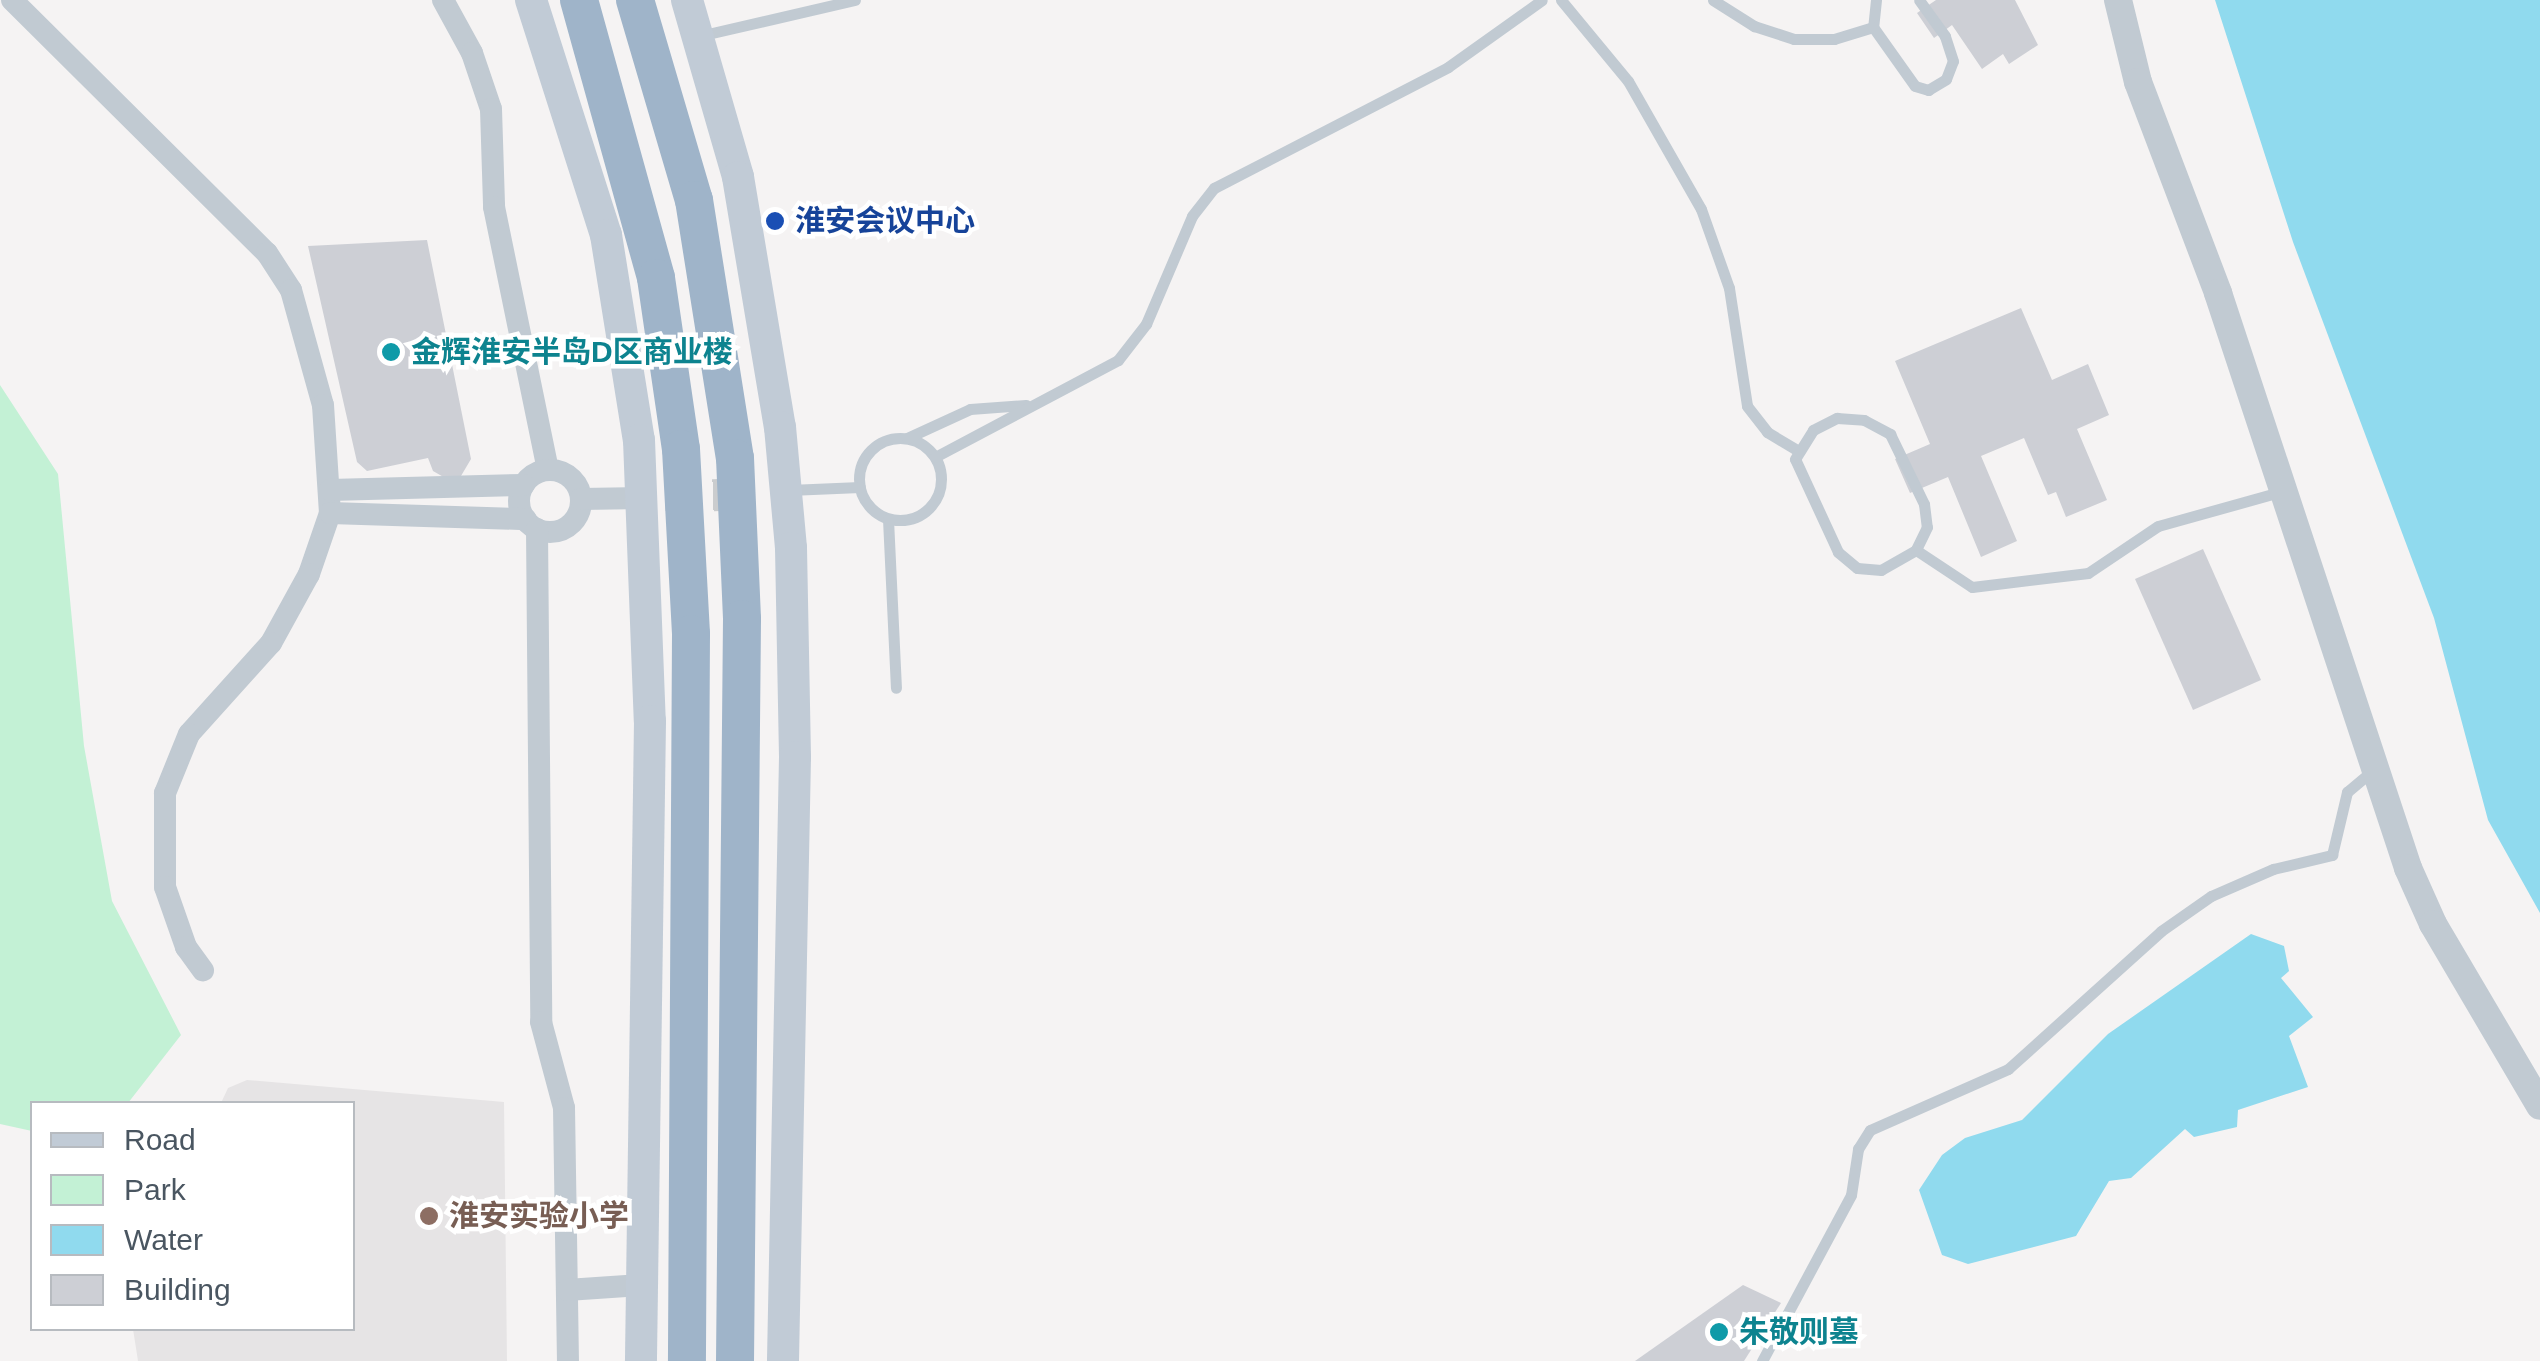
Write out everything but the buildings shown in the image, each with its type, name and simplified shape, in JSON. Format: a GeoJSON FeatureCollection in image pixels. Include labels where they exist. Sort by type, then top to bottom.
{"type":"FeatureCollection","features":[{"type":"Feature","properties":{"kind":"highway"},"geometry":{"type":"LineString","coordinates":[[579,0],[656,278],[680,449],[691,634],[687,1361]]}},
{"type":"Feature","properties":{"kind":"highway"},"geometry":{"type":"LineString","coordinates":[[634,0],[694,200],[735,458],[742,636],[735,1361]]}},
{"type":"Feature","properties":{"kind":"main road"},"geometry":{"type":"LineString","coordinates":[[531,0],[606,236],[654,497],[640,1361]]}},
{"type":"Feature","properties":{"kind":"main road"},"geometry":{"type":"LineString","coordinates":[[688,0],[738,177],[786,490],[795,757],[783,1361]]}},
{"type":"Feature","properties":{"kind":"main road"},"geometry":{"type":"LineString","coordinates":[[748,494],[786,490]]}},
{"type":"Feature","properties":{"kind":"street"},"geometry":{"type":"LineString","coordinates":[[12,0],[280,269],[316,374],[330,502],[289,615],[188,734],[165,793],[165,887],[175,922],[203,970]]}},
{"type":"Feature","properties":{"kind":"street"},"geometry":{"type":"LineString","coordinates":[[443,0],[472,53],[491,109],[494,207],[548,470]]}},
{"type":"Feature","properties":{"kind":"street"},"geometry":{"type":"LineString","coordinates":[[2118,0],[2138,82],[2285,491],[2426,909],[2540,1106]]}},
{"type":"Feature","properties":{"kind":"street"},"geometry":{"type":"LineString","coordinates":[[330,502],[524,485],[548,470]]}},
{"type":"Feature","properties":{"kind":"street"},"geometry":{"type":"LineString","coordinates":[[330,502],[568,526],[581,499],[574,481],[548,470]]}},
{"type":"Feature","properties":{"kind":"street"},"geometry":{"type":"LineString","coordinates":[[524,485],[520,504],[531,524],[541,1022],[564,1108],[568,1361]]}},
{"type":"Feature","properties":{"kind":"street"},"geometry":{"type":"LineString","coordinates":[[581,499],[654,497]]}},
{"type":"Feature","properties":{"kind":"street"},"geometry":{"type":"LineString","coordinates":[[567,1290],[640,1285]]}},
{"type":"Feature","properties":{"kind":"lane"},"geometry":{"type":"LineString","coordinates":[[699,36],[819,4],[856,0]]}},
{"type":"Feature","properties":{"kind":"lane"},"geometry":{"type":"LineString","coordinates":[[935,457],[990,432],[1026,405],[1086,381],[1134,343],[1192,216],[1214,188],[1448,68],[1542,0]]}},
{"type":"Feature","properties":{"kind":"lane"},"geometry":{"type":"LineString","coordinates":[[1561,0],[1628,81],[1688,186],[1723,266],[1748,406],[1767,432],[1797,450],[1832,544],[1847,562],[1881,570],[1916,550],[1926,527],[1924,504],[1890,434],[1864,420],[1836,418],[1812,430],[1797,450]]}},
{"type":"Feature","properties":{"kind":"lane"},"geometry":{"type":"LineString","coordinates":[[1713,0],[1754,26],[1794,39],[1834,40],[1873,27]]}},
{"type":"Feature","properties":{"kind":"lane"},"geometry":{"type":"LineString","coordinates":[[1876,0],[1873,27],[1916,86],[1936,89],[1951,70],[1952,52],[1919,0]]}},
{"type":"Feature","properties":{"kind":"lane"},"geometry":{"type":"LineString","coordinates":[[906,438],[935,457],[942,481],[933,505],[912,519],[888,519],[870,507],[860,487],[870,451],[970,409],[1026,405]]}},
{"type":"Feature","properties":{"kind":"lane"},"geometry":{"type":"LineString","coordinates":[[786,490],[860,487]]}},
{"type":"Feature","properties":{"kind":"lane"},"geometry":{"type":"LineString","coordinates":[[1916,550],[1972,587],[2088,574],[2158,526],[2285,491]]}},
{"type":"Feature","properties":{"kind":"lane"},"geometry":{"type":"LineString","coordinates":[[888,519],[896,688]]}},
{"type":"Feature","properties":{"kind":"lane"},"geometry":{"type":"LineString","coordinates":[[1762,1361],[1851,1194],[1858,1149],[1870,1130],[2008,1069],[2162,931],[2211,896],[2273,868],[2332,855],[2347,792],[2378,766]]}},
{"type":"Feature","properties":{"kind":"shaded area","name":"淮安实验小学"},"geometry":{"type":"Polygon","coordinates":[[[247,1080],[504,1102],[507,1361],[138,1361],[133,1331],[355,1331],[355,1101],[222,1101],[228,1088],[247,1080]]]}},
{"type":"Feature","properties":{"kind":"green space"},"geometry":{"type":"Polygon","coordinates":[[[0,385],[58,474],[84,746],[112,901],[181,1035],[130,1101],[30,1101],[30,1131],[0,1124],[0,385]]]}},
{"type":"Feature","properties":{"kind":"water"},"geometry":{"type":"Polygon","coordinates":[[[2215,0],[2540,0],[2540,913],[2488,820],[2434,618],[2293,242],[2215,0]]]}},
{"type":"Feature","properties":{"kind":"water"},"geometry":{"type":"Polygon","coordinates":[[[2251,934],[2284,946],[2289,971],[2281,978],[2313,1017],[2289,1036],[2308,1087],[2238,1110],[2237,1127],[2194,1137],[2185,1129],[2131,1178],[2109,1181],[2076,1236],[1968,1264],[1942,1255],[1919,1190],[1942,1155],[1965,1138],[2022,1120],[2108,1034],[2251,934]]]}},
{"type":"Feature","properties":{"kind":"tunnel"},"geometry":{"type":"LineString","coordinates":[[665,497],[748,494]]}},
{"type":"Feature","properties":{"kind":"place","name":"淮安会议中心"},"geometry":{"type":"Point","coordinates":[775,221]}},
{"type":"Feature","properties":{"kind":"place","name":"金辉淮安半岛D区商业楼"},"geometry":{"type":"Point","coordinates":[391,352]}},
{"type":"Feature","properties":{"kind":"place","name":"淮安实验小学"},"geometry":{"type":"Point","coordinates":[429,1216]}},
{"type":"Feature","properties":{"kind":"place","name":"朱敬则墓"},"geometry":{"type":"Point","coordinates":[1719,1332]}}]}
